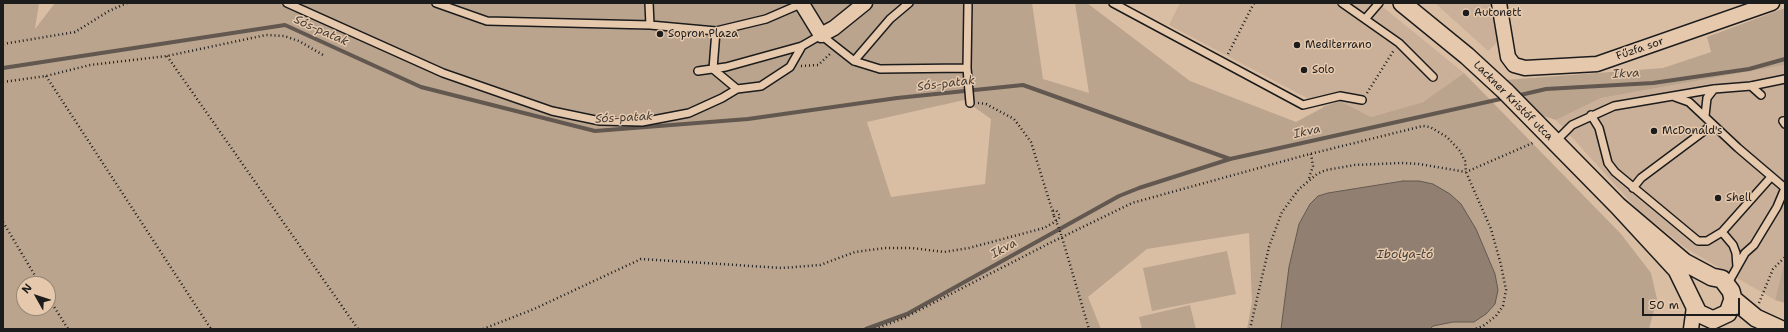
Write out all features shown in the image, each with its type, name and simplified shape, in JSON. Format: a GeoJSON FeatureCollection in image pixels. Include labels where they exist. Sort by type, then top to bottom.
{"type":"FeatureCollection","features":[{"type":"Feature","properties":{"kind":"street"},"geometry":{"type":"LineString","coordinates":[[803,3],[820,35],[834,28],[865,3]]}},
{"type":"Feature","properties":{"kind":"street","name":"Lackner Kristóf utca"},"geometry":{"type":"LineString","coordinates":[[1402,3],[1467,56],[1505,91],[1618,206],[1677,270],[1698,313],[1713,322],[1746,322],[1774,329]]}},
{"type":"Feature","properties":{"kind":"street","name":"Fűzfa sor"},"geometry":{"type":"LineString","coordinates":[[1499,3],[1508,57],[1514,65],[1526,68],[1597,64],[1772,3]]}},
{"type":"Feature","properties":{"kind":"street","name":"Lackner Kristóf utca"},"geometry":{"type":"LineString","coordinates":[[1618,206],[1684,262],[1712,277],[1722,279],[1730,292],[1756,318],[1780,329]]}},
{"type":"Feature","properties":{"kind":"street"},"geometry":{"type":"LineString","coordinates":[[1691,329],[1693,292],[1696,285],[1702,279],[1712,277]]}},
{"type":"Feature","properties":{"kind":"street"},"geometry":{"type":"LineString","coordinates":[[1713,322],[1728,313],[1730,292]]}},
{"type":"Feature","properties":{"kind":"lane"},"geometry":{"type":"LineString","coordinates":[[287,3],[443,73],[552,111],[600,122],[642,122],[689,113],[722,98],[737,89],[761,86],[790,67],[802,46]]}},
{"type":"Feature","properties":{"kind":"lane"},"geometry":{"type":"LineString","coordinates":[[438,4],[449,3]]}},
{"type":"Feature","properties":{"kind":"lane"},"geometry":{"type":"LineString","coordinates":[[650,3],[650,25]]}},
{"type":"Feature","properties":{"kind":"lane"},"geometry":{"type":"LineString","coordinates":[[438,4],[487,21],[650,25],[716,31],[766,19],[803,3]]}},
{"type":"Feature","properties":{"kind":"lane"},"geometry":{"type":"LineString","coordinates":[[854,61],[890,19],[909,3]]}},
{"type":"Feature","properties":{"kind":"lane"},"geometry":{"type":"LineString","coordinates":[[968,3],[967,68],[970,101]]}},
{"type":"Feature","properties":{"kind":"lane"},"geometry":{"type":"LineString","coordinates":[[1113,3],[1303,104],[1340,96],[1362,100]]}},
{"type":"Feature","properties":{"kind":"lane"},"geometry":{"type":"LineString","coordinates":[[1342,3],[1366,18],[1399,43],[1433,77]]}},
{"type":"Feature","properties":{"kind":"lane"},"geometry":{"type":"LineString","coordinates":[[1366,18],[1379,3]]}},
{"type":"Feature","properties":{"kind":"lane"},"geometry":{"type":"LineString","coordinates":[[713,69],[716,31]]}},
{"type":"Feature","properties":{"kind":"lane"},"geometry":{"type":"LineString","coordinates":[[698,71],[713,69],[802,46],[820,35],[854,61],[880,69],[967,68]]}},
{"type":"Feature","properties":{"kind":"lane"},"geometry":{"type":"LineString","coordinates":[[713,69],[737,89]]}},
{"type":"Feature","properties":{"kind":"lane"},"geometry":{"type":"LineString","coordinates":[[1551,139],[1572,125],[1591,115],[1614,106],[1714,89],[1751,86],[1785,79]]}},
{"type":"Feature","properties":{"kind":"lane"},"geometry":{"type":"LineString","coordinates":[[1751,86],[1760,95]]}},
{"type":"Feature","properties":{"kind":"lane"},"geometry":{"type":"LineString","coordinates":[[1705,116],[1707,98],[1714,89]]}},
{"type":"Feature","properties":{"kind":"lane"},"geometry":{"type":"LineString","coordinates":[[1675,96],[1689,102],[1705,116],[1712,125],[1785,188],[1777,207],[1758,239],[1745,253],[1737,267],[1730,292]]}},
{"type":"Feature","properties":{"kind":"lane"},"geometry":{"type":"LineString","coordinates":[[1591,115],[1599,128],[1608,163],[1614,172],[1698,241],[1707,241],[1722,232],[1771,177]]}},
{"type":"Feature","properties":{"kind":"lane"},"geometry":{"type":"LineString","coordinates":[[1633,188],[1641,178],[1712,125]]}},
{"type":"Feature","properties":{"kind":"lane"},"geometry":{"type":"LineString","coordinates":[[1722,232],[1733,245],[1736,253],[1737,267]]}},
{"type":"Feature","properties":{"kind":"path"},"geometry":{"type":"LineString","coordinates":[[3,44],[75,32],[109,11],[127,3]]}},
{"type":"Feature","properties":{"kind":"path"},"geometry":{"type":"LineString","coordinates":[[1224,63],[1254,3]]}},
{"type":"Feature","properties":{"kind":"path"},"geometry":{"type":"LineString","coordinates":[[3,82],[46,76],[90,65],[167,56],[266,35],[284,36],[299,41],[323,55]]}},
{"type":"Feature","properties":{"kind":"path"},"geometry":{"type":"LineString","coordinates":[[1362,100],[1399,43]]}},
{"type":"Feature","properties":{"kind":"path"},"geometry":{"type":"LineString","coordinates":[[790,67],[818,65],[836,48]]}},
{"type":"Feature","properties":{"kind":"path"},"geometry":{"type":"LineString","coordinates":[[167,56],[358,329]]}},
{"type":"Feature","properties":{"kind":"path"},"geometry":{"type":"LineString","coordinates":[[46,76],[211,329]]}},
{"type":"Feature","properties":{"kind":"path"},"geometry":{"type":"LineString","coordinates":[[970,101],[986,104],[1014,119],[1031,142],[1051,211],[1062,236],[1089,329]]}},
{"type":"Feature","properties":{"kind":"path"},"geometry":{"type":"LineString","coordinates":[[875,329],[904,318],[1062,236],[1132,203],[1311,154],[1423,126],[1438,131],[1454,143],[1465,161],[1466,172],[1491,229],[1506,290],[1503,306],[1496,316],[1484,326],[1475,329]]}},
{"type":"Feature","properties":{"kind":"path"},"geometry":{"type":"LineString","coordinates":[[1250,329],[1274,232],[1282,212],[1299,189],[1309,179],[1326,170],[1356,165],[1393,163],[1419,164],[1466,172],[1551,139]]}},
{"type":"Feature","properties":{"kind":"path"},"geometry":{"type":"LineString","coordinates":[[1309,179],[1313,166],[1311,154]]}},
{"type":"Feature","properties":{"kind":"path"},"geometry":{"type":"LineString","coordinates":[[484,329],[534,309],[642,259],[782,268],[820,265],[855,252],[885,248],[912,248],[944,252],[969,248],[1044,228],[1058,220],[1060,216],[1056,210],[1051,211]]}},
{"type":"Feature","properties":{"kind":"path"},"geometry":{"type":"LineString","coordinates":[[3,222],[35,276]]}},
{"type":"Feature","properties":{"kind":"path"},"geometry":{"type":"LineString","coordinates":[[1762,300],[1773,269],[1785,257]]}},
{"type":"Feature","properties":{"kind":"path"},"geometry":{"type":"LineString","coordinates":[[56,310],[68,329]]}},
{"type":"Feature","properties":{"kind":"shaded area"},"geometry":{"type":"Polygon","coordinates":[[[3,3],[39,3],[35,29],[55,3],[1032,3],[1043,79],[1089,93],[1075,3],[1087,3],[1190,81],[1296,122],[1324,107],[1340,101],[1371,117],[1423,102],[1464,73],[1621,234],[1651,273],[1657,299],[1649,329],[1430,329],[1433,326],[1453,322],[1474,322],[1498,290],[1495,274],[1476,229],[1461,204],[1403,181],[1328,193],[1318,196],[1310,204],[1299,224],[1289,267],[1281,329],[1247,329],[1252,302],[1249,233],[1147,249],[1088,297],[1101,329],[3,329],[3,3]],[[964,100],[867,122],[891,197],[985,184],[991,119],[964,100]]]}},
{"type":"Feature","properties":{"kind":"shaded area"},"geometry":{"type":"Polygon","coordinates":[[[1180,3],[1378,3],[1464,73],[1423,102],[1371,117],[1340,101],[1324,107],[1169,25],[1180,3]]]}},
{"type":"Feature","properties":{"kind":"shaded area"},"geometry":{"type":"Polygon","coordinates":[[[1435,3],[1492,3],[1499,41],[1488,51],[1435,3]]]}},
{"type":"Feature","properties":{"kind":"shaded area"},"geometry":{"type":"Polygon","coordinates":[[[1785,8],[1785,65],[1601,98],[1556,120],[1543,116],[1505,80],[1663,68],[1711,52],[1707,37],[1785,8]]]}},
{"type":"Feature","properties":{"kind":"shaded area"},"geometry":{"type":"Polygon","coordinates":[[[1785,65],[1785,260],[1775,300],[1687,249],[1638,210],[1556,120],[1601,98],[1785,65]]]}},
{"type":"Feature","properties":{"kind":"shaded area"},"geometry":{"type":"Polygon","coordinates":[[[1227,251],[1236,294],[1152,311],[1143,268],[1227,251]]]}},
{"type":"Feature","properties":{"kind":"shaded area"},"geometry":{"type":"Polygon","coordinates":[[[1785,260],[1785,303],[1775,300],[1785,260]]]}},
{"type":"Feature","properties":{"kind":"shaded area"},"geometry":{"type":"Polygon","coordinates":[[[1190,305],[1196,329],[1142,329],[1139,317],[1190,305]]]}},
{"type":"Feature","properties":{"kind":"water","name":"Ibolya-tó"},"geometry":{"type":"Polygon","coordinates":[[[1403,181],[1419,181],[1433,184],[1450,194],[1461,204],[1476,229],[1495,274],[1498,290],[1495,304],[1486,314],[1474,322],[1453,322],[1433,326],[1430,329],[1281,329],[1289,267],[1299,224],[1310,204],[1318,196],[1328,193],[1403,181]]]}},
{"type":"Feature","properties":{"kind":"waterway","name":"Sós-patak"},"geometry":{"type":"LineString","coordinates":[[3,68],[285,25],[421,87],[595,131],[748,119],[897,98],[1023,85],[1230,159]]}},
{"type":"Feature","properties":{"kind":"waterway","name":"Ikva"},"geometry":{"type":"LineString","coordinates":[[1516,96],[1546,89],[1653,83],[1749,69],[1785,59]]}},
{"type":"Feature","properties":{"kind":"waterway","name":"Ikva"},"geometry":{"type":"LineString","coordinates":[[866,329],[907,314],[1119,196],[1139,188],[1230,159],[1505,98]]}},
{"type":"Feature","properties":{"kind":"place","name":"Autonett"},"geometry":{"type":"Point","coordinates":[1466,13]}},
{"type":"Feature","properties":{"kind":"place","name":"Sopron Plaza"},"geometry":{"type":"Point","coordinates":[660,34]}},
{"type":"Feature","properties":{"kind":"place","name":"Mediterrano"},"geometry":{"type":"Point","coordinates":[1297,45]}},
{"type":"Feature","properties":{"kind":"place","name":"Solo"},"geometry":{"type":"Point","coordinates":[1304,70]}},
{"type":"Feature","properties":{"kind":"place","name":"McDonald's"},"geometry":{"type":"Point","coordinates":[1654,131]}},
{"type":"Feature","properties":{"kind":"place","name":"Shell"},"geometry":{"type":"Point","coordinates":[1718,198]}}]}
